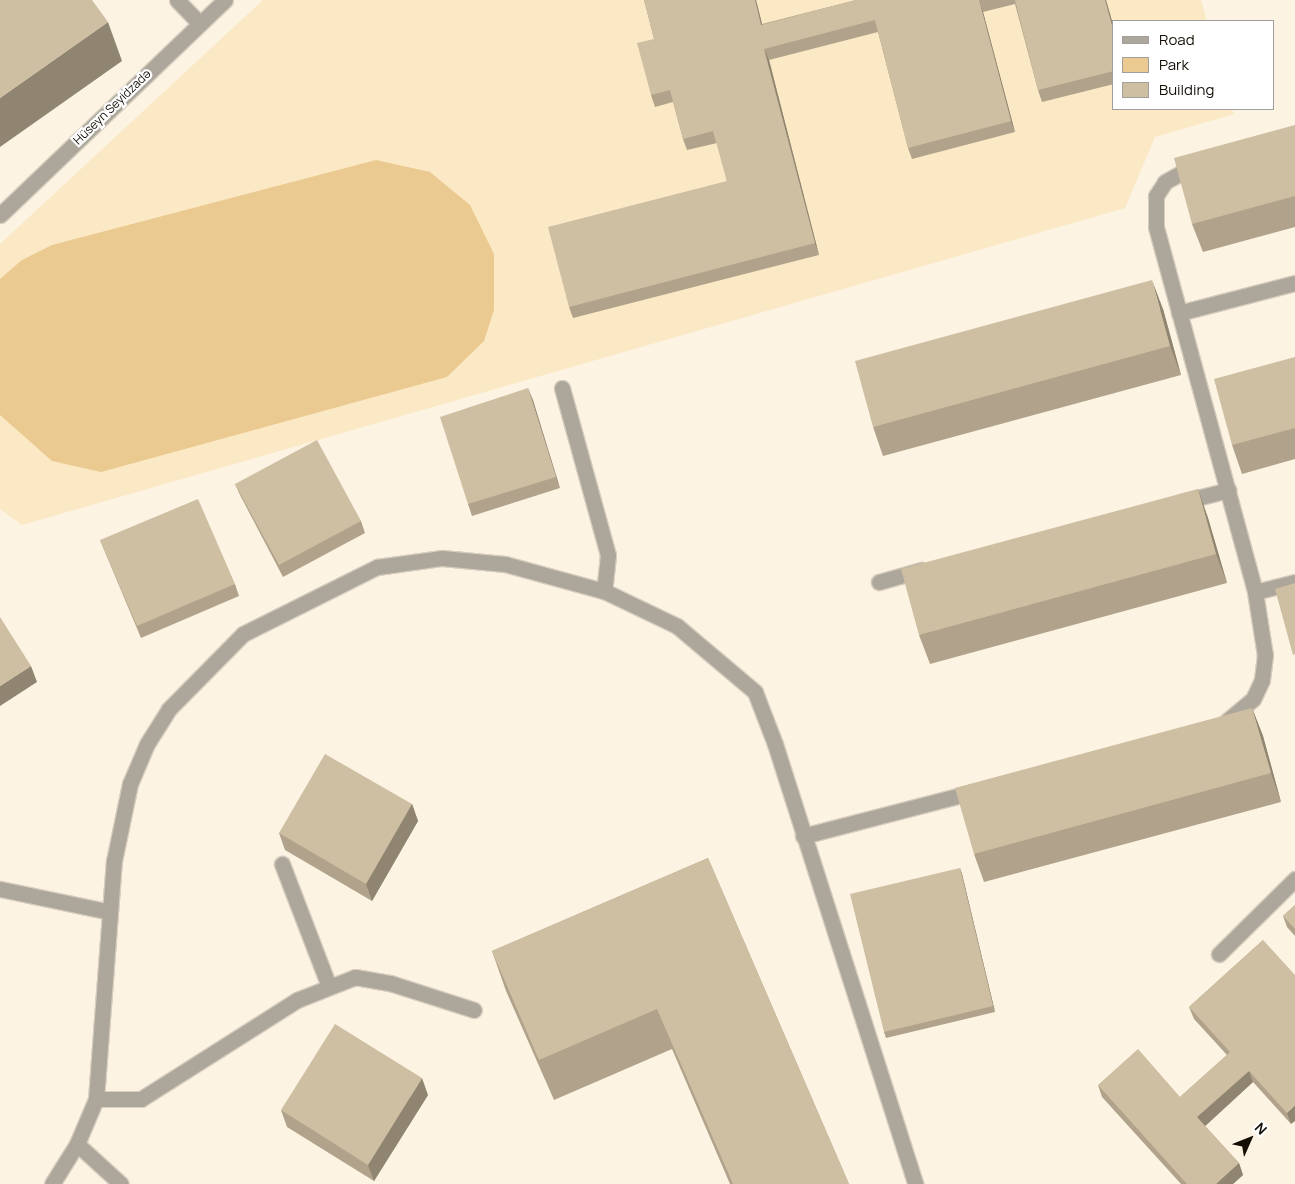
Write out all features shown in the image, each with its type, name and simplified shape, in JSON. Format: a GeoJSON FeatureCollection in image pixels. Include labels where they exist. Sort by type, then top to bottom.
{"type":"FeatureCollection","features":[{"type":"Feature","properties":{"kind":"street"},"geometry":{"type":"LineString","coordinates":[[177,0],[200,24]]}},
{"type":"Feature","properties":{"kind":"street","name":"Hüseyn Seyidzadə"},"geometry":{"type":"LineString","coordinates":[[0,215],[225,0]]}},
{"type":"Feature","properties":{"kind":"street"},"geometry":{"type":"LineString","coordinates":[[1214,160],[1187,166],[1165,182],[1156,196],[1156,227],[1255,592],[1266,655],[1262,680],[1242,710],[1216,728]]}},
{"type":"Feature","properties":{"kind":"street"},"geometry":{"type":"LineString","coordinates":[[1179,313],[1295,283]]}},
{"type":"Feature","properties":{"kind":"street"},"geometry":{"type":"LineString","coordinates":[[562,388],[608,555],[604,591]]}},
{"type":"Feature","properties":{"kind":"street"},"geometry":{"type":"LineString","coordinates":[[1204,399],[1220,394]]}},
{"type":"Feature","properties":{"kind":"street"},"geometry":{"type":"LineString","coordinates":[[1164,507],[1228,490]]}},
{"type":"Feature","properties":{"kind":"street"},"geometry":{"type":"LineString","coordinates":[[52,1184],[77,1144],[96,1099],[110,912],[123,816],[147,744],[170,709],[243,634],[377,567],[415,559],[505,564],[604,591],[677,626],[755,692],[915,1184]]}},
{"type":"Feature","properties":{"kind":"street"},"geometry":{"type":"LineString","coordinates":[[879,582],[938,565]]}},
{"type":"Feature","properties":{"kind":"street"},"geometry":{"type":"LineString","coordinates":[[1255,592],[1295,582]]}},
{"type":"Feature","properties":{"kind":"street"},"geometry":{"type":"LineString","coordinates":[[803,836],[995,786]]}},
{"type":"Feature","properties":{"kind":"street"},"geometry":{"type":"LineString","coordinates":[[282,864],[328,984]]}},
{"type":"Feature","properties":{"kind":"street"},"geometry":{"type":"LineString","coordinates":[[1219,954],[1295,879]]}},
{"type":"Feature","properties":{"kind":"street"},"geometry":{"type":"LineString","coordinates":[[0,888],[110,912]]}},
{"type":"Feature","properties":{"kind":"street"},"geometry":{"type":"LineString","coordinates":[[96,1099],[141,1099],[328,984],[355,977],[390,983],[474,1010]]}},
{"type":"Feature","properties":{"kind":"street"},"geometry":{"type":"LineString","coordinates":[[77,1144],[121,1184]]}},
{"type":"Feature","properties":{"kind":"shaded area"},"geometry":{"type":"Polygon","coordinates":[[[263,0],[1201,0],[1207,20],[1112,20],[1112,110],[1232,110],[1234,114],[1155,137],[1125,208],[22,525],[0,509],[0,244],[263,0]]]}},
{"type":"Feature","properties":{"kind":"green space"},"geometry":{"type":"Polygon","coordinates":[[[376,160],[430,172],[470,205],[494,254],[494,310],[484,341],[447,377],[101,472],[52,461],[0,415],[0,279],[22,260],[52,245],[376,160]]]}},
{"type":"Feature","properties":{"kind":"building"},"geometry":{"type":"Polygon","coordinates":[[[0,0],[92,0],[108,22],[0,98],[0,0]]]}},
{"type":"Feature","properties":{"kind":"building"},"geometry":{"type":"Polygon","coordinates":[[[644,0],[755,0],[761,25],[856,0],[979,0],[1011,121],[908,148],[875,20],[764,49],[815,243],[569,307],[548,227],[727,181],[713,131],[683,139],[670,90],[651,95],[637,43],[654,39],[644,0]]]}},
{"type":"Feature","properties":{"kind":"building"},"geometry":{"type":"Polygon","coordinates":[[[1015,0],[1105,0],[1112,26],[1112,72],[1038,90],[1015,0]]]}},
{"type":"Feature","properties":{"kind":"building"},"geometry":{"type":"Polygon","coordinates":[[[1295,125],[1295,196],[1192,224],[1174,158],[1295,125]]]}},
{"type":"Feature","properties":{"kind":"building"},"geometry":{"type":"Polygon","coordinates":[[[1152,280],[1170,346],[873,427],[855,361],[1152,280]]]}},
{"type":"Feature","properties":{"kind":"building"},"geometry":{"type":"Polygon","coordinates":[[[1295,357],[1295,428],[1232,445],[1214,379],[1295,357]]]}},
{"type":"Feature","properties":{"kind":"building"},"geometry":{"type":"Polygon","coordinates":[[[528,388],[556,477],[468,504],[440,417],[528,388]]]}},
{"type":"Feature","properties":{"kind":"building"},"geometry":{"type":"Polygon","coordinates":[[[317,440],[361,521],[279,565],[235,484],[317,440]]]}},
{"type":"Feature","properties":{"kind":"building"},"geometry":{"type":"Polygon","coordinates":[[[1198,489],[1216,554],[919,635],[901,569],[1198,489]]]}},
{"type":"Feature","properties":{"kind":"building"},"geometry":{"type":"Polygon","coordinates":[[[198,499],[235,584],[137,626],[100,540],[198,499]]]}},
{"type":"Feature","properties":{"kind":"building"},"geometry":{"type":"Polygon","coordinates":[[[1295,583],[1295,654],[1293,655],[1275,589],[1295,583]]]}},
{"type":"Feature","properties":{"kind":"building"},"geometry":{"type":"Polygon","coordinates":[[[0,617],[31,666],[0,686],[0,617]]]}},
{"type":"Feature","properties":{"kind":"building"},"geometry":{"type":"Polygon","coordinates":[[[1252,708],[1271,773],[974,854],[955,788],[1252,708]]]}},
{"type":"Feature","properties":{"kind":"building"},"geometry":{"type":"Polygon","coordinates":[[[325,754],[412,804],[366,884],[279,833],[325,754]]]}},
{"type":"Feature","properties":{"kind":"building"},"geometry":{"type":"Polygon","coordinates":[[[708,858],[849,1184],[733,1184],[657,1009],[539,1060],[492,951],[708,858]]]}},
{"type":"Feature","properties":{"kind":"building"},"geometry":{"type":"Polygon","coordinates":[[[960,868],[993,1006],[884,1032],[850,894],[960,868]]]}},
{"type":"Feature","properties":{"kind":"building"},"geometry":{"type":"Polygon","coordinates":[[[1295,905],[1295,929],[1283,916],[1295,905]]]}},
{"type":"Feature","properties":{"kind":"building"},"geometry":{"type":"Polygon","coordinates":[[[1263,940],[1295,975],[1295,1105],[1287,1113],[1249,1071],[1197,1117],[1239,1163],[1216,1184],[1187,1184],[1098,1085],[1138,1049],[1180,1097],[1230,1052],[1189,1007],[1263,940]]]}},
{"type":"Feature","properties":{"kind":"building"},"geometry":{"type":"Polygon","coordinates":[[[335,1024],[422,1078],[368,1165],[281,1110],[335,1024]]]}}]}
